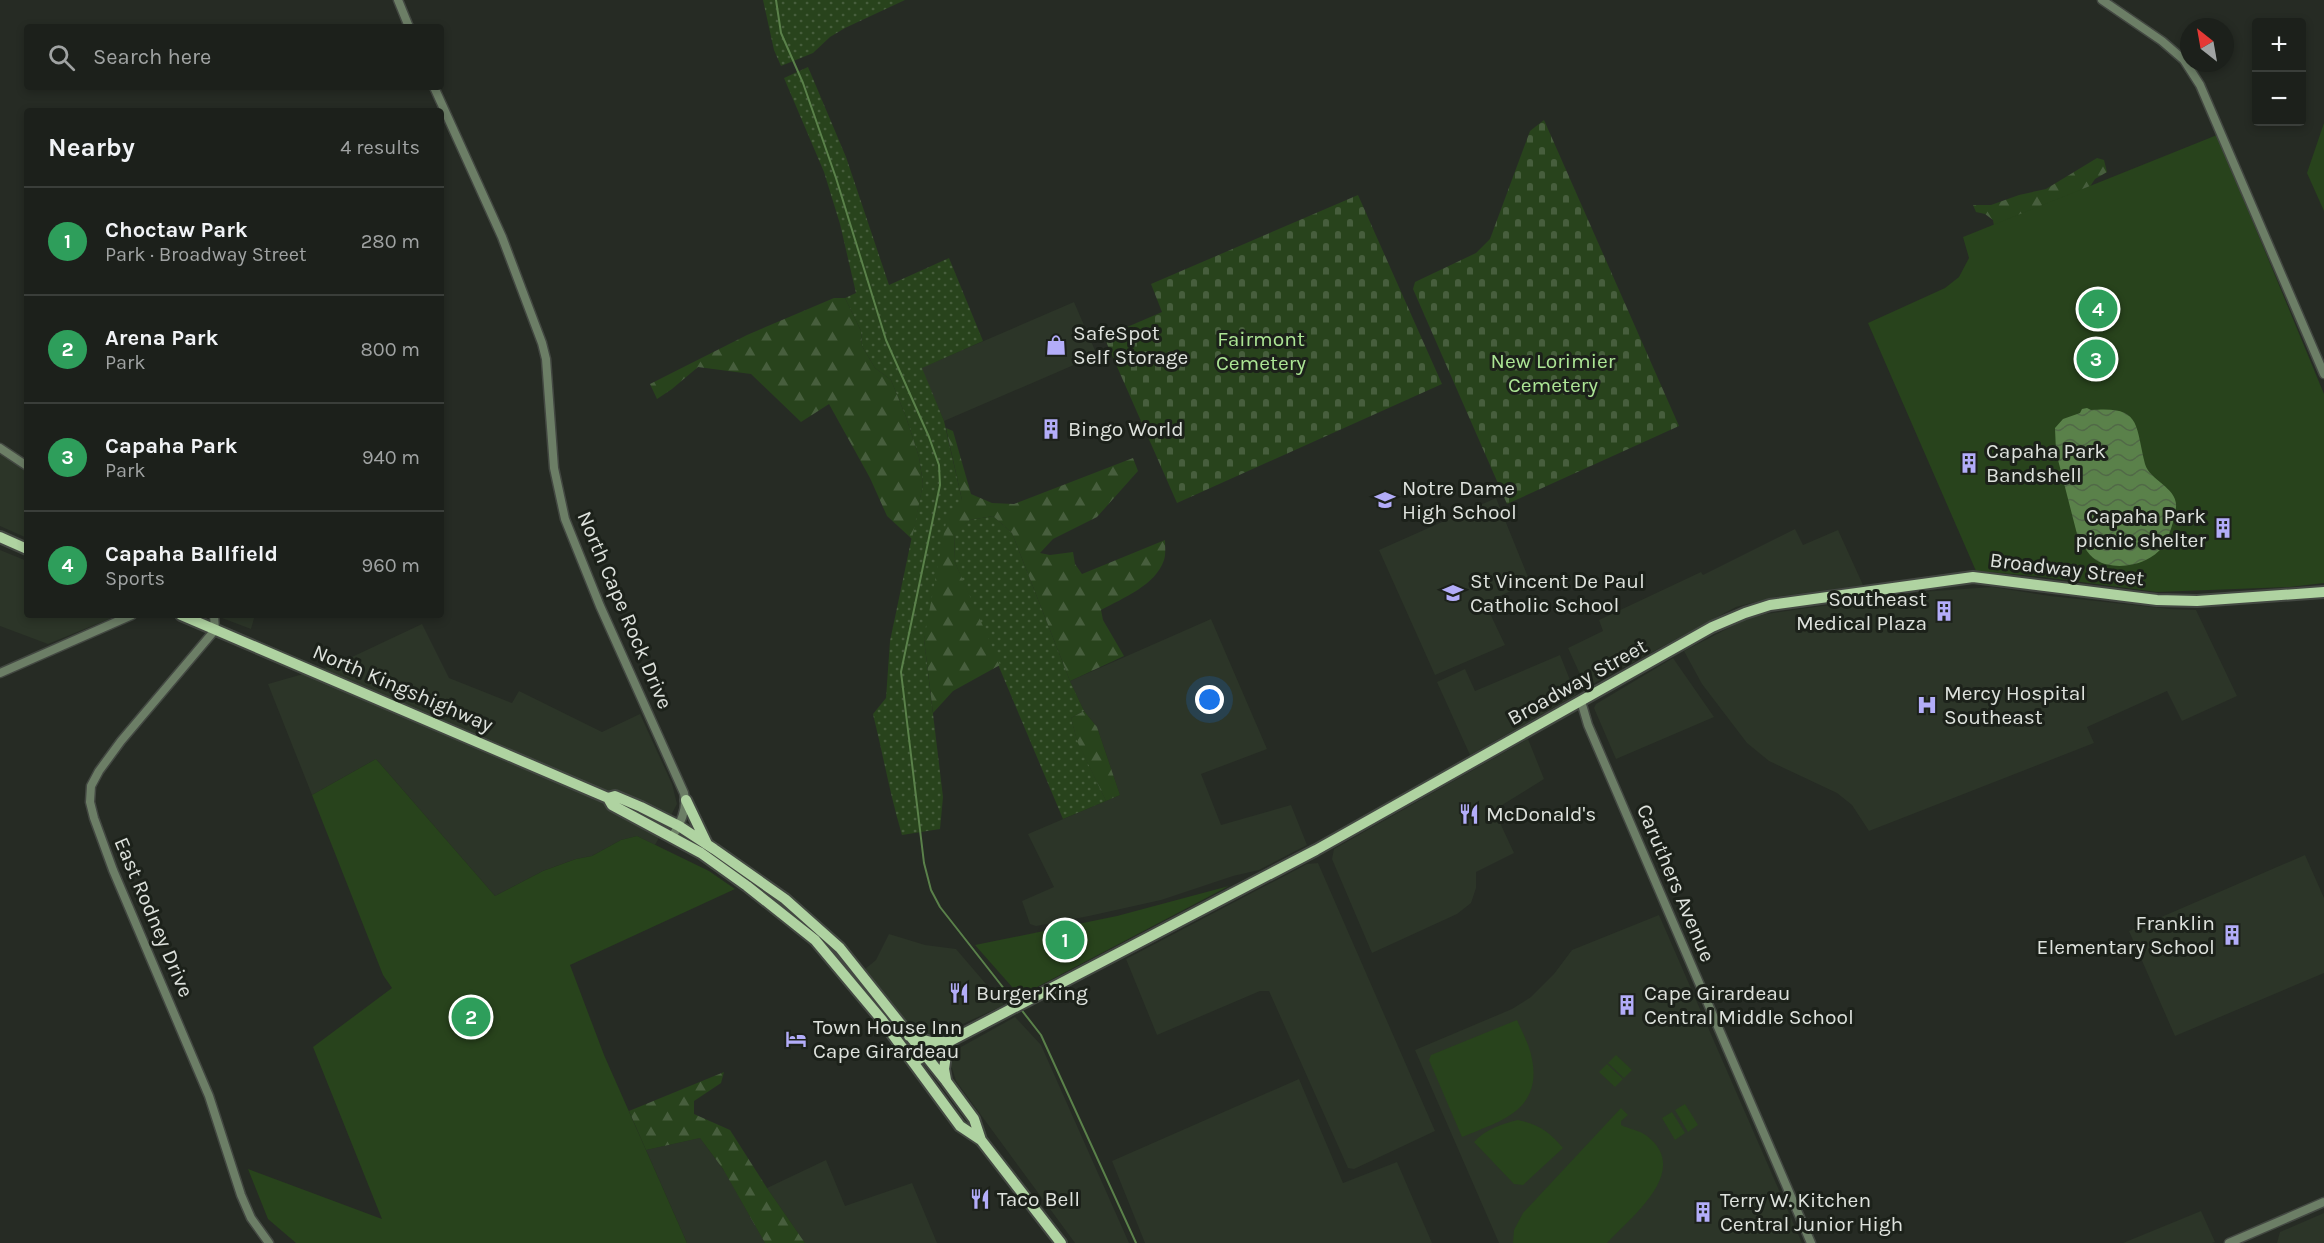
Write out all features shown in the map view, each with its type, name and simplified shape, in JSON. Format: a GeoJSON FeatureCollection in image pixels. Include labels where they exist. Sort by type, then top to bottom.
{"type":"FeatureCollection","features":[{"type":"Feature","properties":{"kind":"main road"},"geometry":{"type":"LineString","coordinates":[[0,537],[24,548]]}},
{"type":"Feature","properties":{"kind":"main road","name":"Broadway Street"},"geometry":{"type":"LineString","coordinates":[[914,1062],[948,1042],[1307,855],[1737,615],[1770,605],[1973,578],[2157,600],[2197,601],[2324,592]]}},
{"type":"Feature","properties":{"kind":"main road","name":"North Kingshighway"},"geometry":{"type":"LineString","coordinates":[[188,618],[609,798],[615,796],[679,826],[707,844],[785,899],[840,948],[974,1119],[981,1140]]}},
{"type":"Feature","properties":{"kind":"main road","name":"North Kingshighway"},"geometry":{"type":"LineString","coordinates":[[609,798],[612,805],[701,853],[815,940],[858,989],[960,1126],[981,1140],[1061,1243]]}},
{"type":"Feature","properties":{"kind":"main road"},"geometry":{"type":"LineString","coordinates":[[686,800],[707,844]]}},
{"type":"Feature","properties":{"kind":"main road"},"geometry":{"type":"LineString","coordinates":[[909,1036],[931,1042],[948,1042],[944,1070],[946,1082]]}},
{"type":"Feature","properties":{"kind":"street"},"geometry":{"type":"LineString","coordinates":[[398,0],[408,24]]}},
{"type":"Feature","properties":{"kind":"street"},"geometry":{"type":"LineString","coordinates":[[2102,0],[2162,41],[2184,60],[2200,85],[2324,374]]}},
{"type":"Feature","properties":{"kind":"street","name":"North Cape Rock Drive"},"geometry":{"type":"LineString","coordinates":[[435,90],[444,108]]}},
{"type":"Feature","properties":{"kind":"street","name":"North Cape Rock Drive"},"geometry":{"type":"LineString","coordinates":[[444,109],[502,237],[542,343],[546,359],[554,468],[565,519],[600,606],[686,800]]}},
{"type":"Feature","properties":{"kind":"street"},"geometry":{"type":"LineString","coordinates":[[0,448],[24,464]]}},
{"type":"Feature","properties":{"kind":"street"},"geometry":{"type":"LineString","coordinates":[[0,673],[125,618]]}},
{"type":"Feature","properties":{"kind":"street"},"geometry":{"type":"LineString","coordinates":[[214,618],[215,630]]}},
{"type":"Feature","properties":{"kind":"street","name":"East Rodney Drive"},"geometry":{"type":"LineString","coordinates":[[215,630],[121,741],[99,771],[91,786],[90,802],[113,870],[209,1096],[241,1195],[251,1218],[269,1243]]}},
{"type":"Feature","properties":{"kind":"street","name":"Caruthers Avenue"},"geometry":{"type":"LineString","coordinates":[[1581,701],[1588,725],[1811,1243]]}},
{"type":"Feature","properties":{"kind":"street"},"geometry":{"type":"LineString","coordinates":[[672,837],[679,826],[686,800]]}},
{"type":"Feature","properties":{"kind":"street"},"geometry":{"type":"LineString","coordinates":[[2229,1243],[2324,1202]]}},
{"type":"Feature","properties":{"kind":"shaded area"},"geometry":{"type":"Polygon","coordinates":[[[1074,302],[1097,355],[944,421],[921,368],[1074,302]]]}},
{"type":"Feature","properties":{"kind":"shaded area"},"geometry":{"type":"Polygon","coordinates":[[[0,450],[24,467],[24,537],[0,526],[0,450]]]}},
{"type":"Feature","properties":{"kind":"shaded area","name":"St Vincent De Paul Catholic School"},"geometry":{"type":"Polygon","coordinates":[[[1496,498],[1530,582],[1485,603],[1505,645],[1435,675],[1379,550],[1496,498]]]}},
{"type":"Feature","properties":{"kind":"shaded area"},"geometry":{"type":"Polygon","coordinates":[[[1795,529],[1803,545],[1838,530],[1863,585],[1775,597],[1736,607],[1589,686],[1584,683],[1568,648],[1603,631],[1599,620],[1701,572],[1703,575],[1795,529]]]}},
{"type":"Feature","properties":{"kind":"shaded area"},"geometry":{"type":"Polygon","coordinates":[[[0,550],[24,560],[24,618],[112,618],[48,644],[0,626],[0,550]]]}},
{"type":"Feature","properties":{"kind":"shaded area","name":"Mercy Hospital Southeast"},"geometry":{"type":"Polygon","coordinates":[[[1992,587],[2050,596],[2196,610],[2237,696],[2182,721],[2167,691],[2087,727],[2094,743],[1869,831],[1852,805],[1837,793],[1769,761],[1747,743],[1702,684],[1684,651],[1744,620],[1766,614],[1921,592],[1992,587]]]}},
{"type":"Feature","properties":{"kind":"shaded area"},"geometry":{"type":"Polygon","coordinates":[[[222,618],[254,618],[251,629],[222,618]]]}},
{"type":"Feature","properties":{"kind":"shaded area"},"geometry":{"type":"Polygon","coordinates":[[[1211,619],[1267,749],[1201,774],[1221,825],[1291,805],[1307,845],[1259,870],[1233,876],[1161,900],[1036,926],[1030,924],[1022,901],[1054,887],[1028,834],[1120,795],[1097,727],[1084,711],[1070,681],[1211,619]]]}},
{"type":"Feature","properties":{"kind":"shaded area"},"geometry":{"type":"Polygon","coordinates":[[[422,624],[449,678],[512,703],[519,691],[602,732],[640,714],[672,784],[677,804],[655,845],[637,836],[621,840],[592,856],[576,859],[543,871],[495,896],[376,759],[312,795],[268,684],[335,665],[422,624]]]}},
{"type":"Feature","properties":{"kind":"shaded area"},"geometry":{"type":"Polygon","coordinates":[[[1560,655],[1576,695],[1470,755],[1437,682],[1465,669],[1475,691],[1560,655]]]}},
{"type":"Feature","properties":{"kind":"shaded area"},"geometry":{"type":"Polygon","coordinates":[[[1673,658],[1714,717],[1616,759],[1594,708],[1596,704],[1673,658]]]}},
{"type":"Feature","properties":{"kind":"shaded area"},"geometry":{"type":"Polygon","coordinates":[[[1528,739],[1544,779],[1494,810],[1514,853],[1476,872],[1476,888],[1471,903],[1457,914],[1372,953],[1332,859],[1334,849],[1528,739]]]}},
{"type":"Feature","properties":{"kind":"shaded area"},"geometry":{"type":"Polygon","coordinates":[[[2305,855],[2324,898],[2324,973],[2175,1036],[2129,931],[2305,855]]]}},
{"type":"Feature","properties":{"kind":"shaded area"},"geometry":{"type":"Polygon","coordinates":[[[1318,863],[1435,1131],[1354,1169],[1348,1168],[1269,991],[1260,991],[1157,1035],[1126,959],[1307,864],[1318,863]]]}},
{"type":"Feature","properties":{"kind":"shaded area"},"geometry":{"type":"Polygon","coordinates":[[[1659,915],[1802,1243],[1499,1243],[1415,1050],[1512,1009],[1531,997],[1554,974],[1572,950],[1659,915]]]}},
{"type":"Feature","properties":{"kind":"shaded area"},"geometry":{"type":"Polygon","coordinates":[[[889,934],[925,945],[956,949],[1004,1005],[939,1035],[924,1036],[909,1026],[865,969],[876,960],[889,934]]]}},
{"type":"Feature","properties":{"kind":"shaded area"},"geometry":{"type":"Polygon","coordinates":[[[1015,1017],[1041,1045],[1129,1243],[1075,1243],[956,1081],[951,1065],[956,1052],[1015,1017]]]}},
{"type":"Feature","properties":{"kind":"shaded area"},"geometry":{"type":"Polygon","coordinates":[[[1299,1079],[1343,1183],[1397,1162],[1432,1243],[1145,1243],[1112,1161],[1299,1079]]]}},
{"type":"Feature","properties":{"kind":"shaded area"},"geometry":{"type":"Polygon","coordinates":[[[700,1138],[725,1172],[765,1243],[687,1243],[646,1150],[700,1138]]]}},
{"type":"Feature","properties":{"kind":"shaded area"},"geometry":{"type":"Polygon","coordinates":[[[826,1160],[845,1206],[912,1183],[937,1243],[805,1243],[767,1188],[826,1160]]]}},
{"type":"Feature","properties":{"kind":"shaded area"},"geometry":{"type":"Polygon","coordinates":[[[2201,1211],[2215,1242],[2123,1243],[2201,1211]]]}},
{"type":"Feature","properties":{"kind":"shaded area"},"geometry":{"type":"Polygon","coordinates":[[[2324,1213],[2324,1243],[2277,1243],[2280,1232],[2324,1213]]]}},
{"type":"Feature","properties":{"kind":"green space"},"geometry":{"type":"Polygon","coordinates":[[[763,0],[905,0],[845,28],[830,37],[813,53],[781,66],[774,50],[763,0]]]}},
{"type":"Feature","properties":{"kind":"green space"},"geometry":{"type":"Polygon","coordinates":[[[808,67],[846,157],[889,285],[949,258],[983,341],[922,368],[944,421],[962,500],[924,639],[943,797],[940,829],[902,835],[873,714],[886,698],[890,641],[923,484],[919,457],[891,380],[875,368],[862,346],[861,331],[845,298],[856,293],[840,224],[824,172],[784,78],[808,67]]]}},
{"type":"Feature","properties":{"kind":"green space","name":"New Lorimier Cemetery"},"geometry":{"type":"Polygon","coordinates":[[[1544,120],[1679,426],[1507,504],[1413,289],[1415,282],[1476,253],[1490,239],[1530,131],[1544,120]]]}},
{"type":"Feature","properties":{"kind":"green space"},"geometry":{"type":"Polygon","coordinates":[[[2324,123],[2324,211],[2307,173],[2324,123]]]}},
{"type":"Feature","properties":{"kind":"green space"},"geometry":{"type":"Polygon","coordinates":[[[2217,135],[2324,394],[2324,583],[2290,587],[2157,592],[2035,576],[1976,571],[1868,323],[1945,288],[1959,277],[1969,258],[1963,237],[2217,135]]]}},
{"type":"Feature","properties":{"kind":"green space"},"geometry":{"type":"Polygon","coordinates":[[[2097,158],[2104,160],[2107,172],[2095,179],[2087,191],[1995,232],[1993,220],[1985,214],[1976,212],[1973,205],[1991,205],[2046,189],[2097,158]]]}},
{"type":"Feature","properties":{"kind":"green space","name":"Fairmont Cemetery"},"geometry":{"type":"Polygon","coordinates":[[[1358,195],[1442,384],[1177,503],[1104,337],[1162,312],[1151,284],[1358,195]]]}},
{"type":"Feature","properties":{"kind":"green space"},"geometry":{"type":"Polygon","coordinates":[[[834,298],[845,298],[861,331],[862,346],[875,368],[891,380],[919,457],[923,484],[912,539],[887,516],[870,478],[829,404],[801,422],[751,374],[698,367],[657,399],[650,384],[747,335],[834,298]]]}},
{"type":"Feature","properties":{"kind":"green space"},"geometry":{"type":"Polygon","coordinates":[[[946,428],[953,431],[971,494],[992,503],[1014,504],[1133,458],[1138,471],[1097,517],[1053,539],[1040,553],[1050,555],[1073,552],[1075,564],[1082,574],[1165,540],[1164,560],[1154,577],[1138,590],[1101,610],[1103,620],[1124,656],[1070,681],[1012,533],[993,516],[970,520],[955,532],[954,560],[1000,665],[953,691],[933,713],[924,639],[948,512],[962,500],[946,428]]]}},
{"type":"Feature","properties":{"kind":"green space"},"geometry":{"type":"Polygon","coordinates":[[[993,516],[1012,533],[1084,711],[1071,718],[1077,740],[1106,801],[1063,819],[954,560],[955,531],[970,520],[993,516]]]}},
{"type":"Feature","properties":{"kind":"green space"},"geometry":{"type":"Polygon","coordinates":[[[1084,711],[1097,727],[1120,795],[1106,801],[1077,741],[1071,718],[1084,711]]]}},
{"type":"Feature","properties":{"kind":"green space"},"geometry":{"type":"Polygon","coordinates":[[[376,759],[495,896],[543,871],[576,859],[592,856],[621,840],[637,836],[709,871],[735,889],[570,965],[604,1055],[687,1243],[296,1243],[268,1219],[248,1169],[382,1219],[313,1047],[392,988],[383,975],[312,795],[376,759]]]}},
{"type":"Feature","properties":{"kind":"green space"},"geometry":{"type":"Polygon","coordinates":[[[1229,886],[1020,996],[975,945],[1117,916],[1229,886]]]}},
{"type":"Feature","properties":{"kind":"green space"},"geometry":{"type":"Polygon","coordinates":[[[1517,1020],[1532,1059],[1531,1091],[1515,1112],[1462,1137],[1429,1060],[1431,1055],[1517,1020]]]}},
{"type":"Feature","properties":{"kind":"green space"},"geometry":{"type":"Polygon","coordinates":[[[1616,1055],[1632,1070],[1624,1078],[1608,1063],[1616,1055]]]}},
{"type":"Feature","properties":{"kind":"green space"},"geometry":{"type":"Polygon","coordinates":[[[1607,1064],[1623,1079],[1615,1087],[1599,1072],[1607,1064]]]}},
{"type":"Feature","properties":{"kind":"green space"},"geometry":{"type":"Polygon","coordinates":[[[724,1072],[721,1083],[694,1101],[694,1114],[730,1130],[805,1243],[765,1243],[723,1169],[700,1138],[646,1150],[629,1111],[724,1072]]]}},
{"type":"Feature","properties":{"kind":"green space"},"geometry":{"type":"Polygon","coordinates":[[[1685,1104],[1698,1125],[1688,1132],[1675,1110],[1685,1104]]]}},
{"type":"Feature","properties":{"kind":"green space"},"geometry":{"type":"Polygon","coordinates":[[[1621,1108],[1628,1115],[1621,1121],[1621,1125],[1647,1136],[1659,1150],[1663,1164],[1653,1193],[1642,1207],[1607,1243],[1513,1243],[1514,1230],[1523,1213],[1621,1108]]]}},
{"type":"Feature","properties":{"kind":"green space"},"geometry":{"type":"Polygon","coordinates":[[[1672,1112],[1685,1133],[1675,1140],[1662,1118],[1672,1112]]]}},
{"type":"Feature","properties":{"kind":"green space"},"geometry":{"type":"Polygon","coordinates":[[[1518,1120],[1543,1129],[1563,1148],[1523,1185],[1514,1184],[1474,1142],[1494,1128],[1518,1120]]]}},
{"type":"Feature","properties":{"kind":"water"},"geometry":{"type":"Polygon","coordinates":[[[2087,408],[2119,411],[2133,420],[2148,470],[2173,495],[2175,500],[2174,517],[2165,542],[2150,558],[2132,565],[2113,566],[2096,560],[2090,555],[2077,534],[2056,452],[2055,428],[2063,419],[2087,408]]]}},
{"type":"Feature","properties":{"kind":"waterway"},"geometry":{"type":"LineString","coordinates":[[776,0],[781,33],[803,83],[836,178],[886,340],[939,465],[940,485],[901,672],[924,863],[931,890],[940,907],[1016,1004]]}},
{"type":"Feature","properties":{"kind":"waterway"},"geometry":{"type":"LineString","coordinates":[[1020,1008],[1041,1035],[1136,1243]]}},
{"type":"Feature","properties":{"kind":"place","name":"Capaha Ballfield"},"geometry":{"type":"Point","coordinates":[2098,309]}},
{"type":"Feature","properties":{"kind":"place","name":"SafeSpot Self Storage"},"geometry":{"type":"Point","coordinates":[1056,345]}},
{"type":"Feature","properties":{"kind":"place","name":"Capaha Park"},"geometry":{"type":"Point","coordinates":[2096,359]}},
{"type":"Feature","properties":{"kind":"place","name":"Bingo World"},"geometry":{"type":"Point","coordinates":[1051,429]}},
{"type":"Feature","properties":{"kind":"place","name":"Capaha Park Bandshell"},"geometry":{"type":"Point","coordinates":[1969,463]}},
{"type":"Feature","properties":{"kind":"place","name":"Notre Dame High School"},"geometry":{"type":"Point","coordinates":[1385,500]}},
{"type":"Feature","properties":{"kind":"place","name":"Capaha Park picnic shelter"},"geometry":{"type":"Point","coordinates":[2223,528]}},
{"type":"Feature","properties":{"kind":"place","name":"St Vincent De Paul Catholic School"},"geometry":{"type":"Point","coordinates":[1453,593]}},
{"type":"Feature","properties":{"kind":"place","name":"Southeast Medical Plaza"},"geometry":{"type":"Point","coordinates":[1944,611]}},
{"type":"Feature","properties":{"kind":"place","name":"Mercy Hospital Southeast"},"geometry":{"type":"Point","coordinates":[1927,705]}},
{"type":"Feature","properties":{"kind":"place","name":"McDonald's"},"geometry":{"type":"Point","coordinates":[1469,814]}},
{"type":"Feature","properties":{"kind":"place","name":"Franklin Elementary School"},"geometry":{"type":"Point","coordinates":[2232,935]}},
{"type":"Feature","properties":{"kind":"place","name":"Choctaw Park"},"geometry":{"type":"Point","coordinates":[1065,940]}},
{"type":"Feature","properties":{"kind":"place","name":"Burger King"},"geometry":{"type":"Point","coordinates":[959,993]}},
{"type":"Feature","properties":{"kind":"place","name":"Cape Girardeau Central Middle School"},"geometry":{"type":"Point","coordinates":[1627,1005]}},
{"type":"Feature","properties":{"kind":"place","name":"Arena Park"},"geometry":{"type":"Point","coordinates":[471,1017]}},
{"type":"Feature","properties":{"kind":"place","name":"Town House Inn Cape Girardeau"},"geometry":{"type":"Point","coordinates":[796,1039]}},
{"type":"Feature","properties":{"kind":"place","name":"Taco Bell"},"geometry":{"type":"Point","coordinates":[980,1199]}},
{"type":"Feature","properties":{"kind":"place","name":"Terry W. Kitchen Central Junior High"},"geometry":{"type":"Point","coordinates":[1703,1212]}}]}
